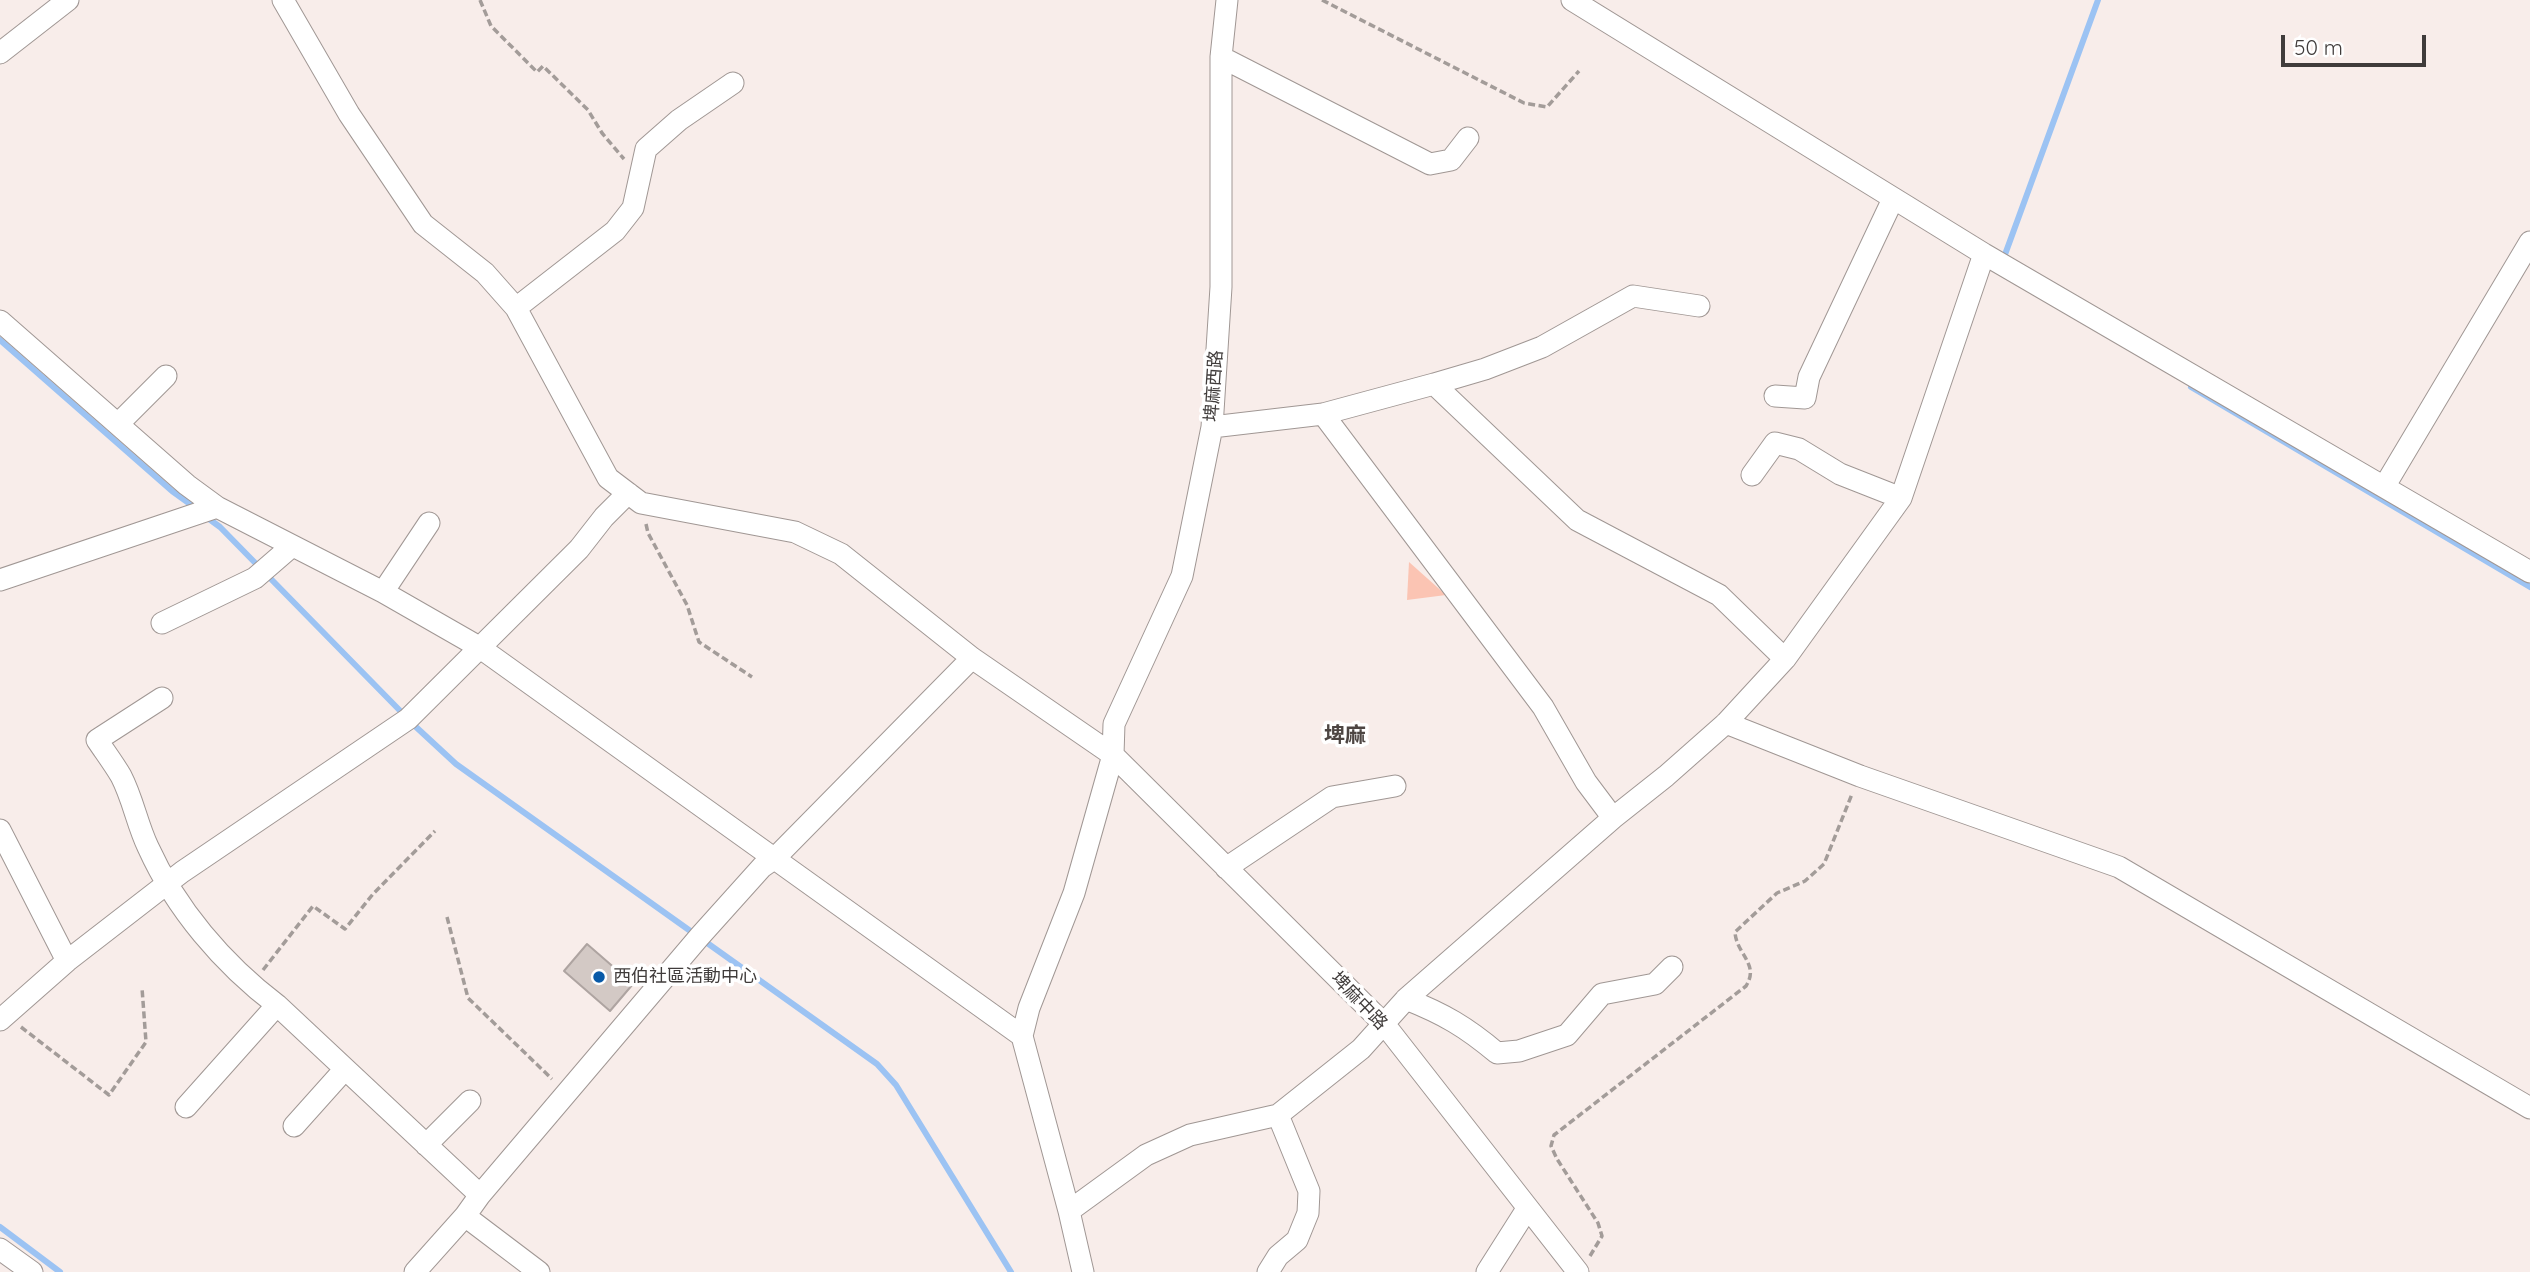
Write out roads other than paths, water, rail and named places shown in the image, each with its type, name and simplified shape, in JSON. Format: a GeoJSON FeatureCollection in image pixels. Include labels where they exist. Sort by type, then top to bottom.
{"type":"FeatureCollection","features":[{"type":"Feature","properties":{"kind":"street"},"geometry":{"type":"LineString","coordinates":[[0,53],[68,0]]}},
{"type":"Feature","properties":{"kind":"street"},"geometry":{"type":"LineString","coordinates":[[3,1017],[67,961],[167,884],[408,719],[579,549],[604,517],[634,498],[608,478],[516,308],[485,273],[423,224],[349,114],[283,0]]}},
{"type":"Feature","properties":{"kind":"street","name":"埤麻西路"},"geometry":{"type":"LineString","coordinates":[[1022,1036],[1029,1008],[1074,893],[1113,755],[1114,724],[1182,576],[1212,427],[1221,287],[1221,57],[1227,0]]}},
{"type":"Feature","properties":{"kind":"street"},"geometry":{"type":"LineString","coordinates":[[1572,0],[1995,261],[2530,572]]}},
{"type":"Feature","properties":{"kind":"street"},"geometry":{"type":"LineString","coordinates":[[1221,57],[1430,164],[1451,160],[1468,138]]}},
{"type":"Feature","properties":{"kind":"street"},"geometry":{"type":"LineString","coordinates":[[516,308],[615,232],[632,208],[646,149],[679,120],[733,83]]}},
{"type":"Feature","properties":{"kind":"street"},"geometry":{"type":"LineString","coordinates":[[1776,396],[1805,398],[1809,377],[1893,199]]}},
{"type":"Feature","properties":{"kind":"street"},"geometry":{"type":"LineString","coordinates":[[2384,487],[2530,242]]}},
{"type":"Feature","properties":{"kind":"street"},"geometry":{"type":"LineString","coordinates":[[1069,1210],[1146,1155],[1190,1135],[1278,1115],[1361,1049],[1406,999],[1726,723],[1785,659],[1900,498],[1995,261]]}},
{"type":"Feature","properties":{"kind":"street"},"geometry":{"type":"LineString","coordinates":[[1212,427],[1323,414],[1485,369],[1542,347],[1633,296],[1699,306]]}},
{"type":"Feature","properties":{"kind":"street"},"geometry":{"type":"LineString","coordinates":[[0,321],[187,485],[217,507],[383,593],[479,647],[1022,1036],[1083,1272]]}},
{"type":"Feature","properties":{"kind":"street"},"geometry":{"type":"LineString","coordinates":[[118,424],[166,376]]}},
{"type":"Feature","properties":{"kind":"street"},"geometry":{"type":"LineString","coordinates":[[1434,384],[1577,520],[1719,595],[1785,659]]}},
{"type":"Feature","properties":{"kind":"street"},"geometry":{"type":"LineString","coordinates":[[1323,414],[1544,707],[1586,782],[1613,818]]}},
{"type":"Feature","properties":{"kind":"street"},"geometry":{"type":"LineString","coordinates":[[1752,475],[1775,443],[1799,449],[1840,474],[1900,498]]}},
{"type":"Feature","properties":{"kind":"street","name":"埤麻中路"},"geometry":{"type":"LineString","coordinates":[[634,498],[795,532],[841,554],[972,658],[1113,755],[1385,1025],[1527,1209],[1581,1268]]}},
{"type":"Feature","properties":{"kind":"street"},"geometry":{"type":"LineString","coordinates":[[0,580],[217,507]]}},
{"type":"Feature","properties":{"kind":"street"},"geometry":{"type":"LineString","coordinates":[[383,593],[429,523]]}},
{"type":"Feature","properties":{"kind":"street"},"geometry":{"type":"LineString","coordinates":[[162,623],[256,578],[292,546]]}},
{"type":"Feature","properties":{"kind":"street"},"geometry":{"type":"LineString","coordinates":[[415,1272],[700,936],[762,867],[775,858],[972,658]]}},
{"type":"Feature","properties":{"kind":"street"},"geometry":{"type":"LineString","coordinates":[[162,698],[97,740],[121,776],[147,846],[167,884],[209,943],[251,986],[276,1005],[481,1195]]}},
{"type":"Feature","properties":{"kind":"street"},"geometry":{"type":"LineString","coordinates":[[1726,723],[1860,776],[2119,867],[2530,1108]]}},
{"type":"Feature","properties":{"kind":"street"},"geometry":{"type":"LineString","coordinates":[[1226,868],[1332,797],[1395,786]]}},
{"type":"Feature","properties":{"kind":"street"},"geometry":{"type":"LineString","coordinates":[[0,830],[67,961]]}},
{"type":"Feature","properties":{"kind":"street"},"geometry":{"type":"LineString","coordinates":[[1406,999],[1441,1013],[1467,1028],[1497,1053],[1518,1051],[1567,1035],[1602,994],[1655,985],[1671,967]]}},
{"type":"Feature","properties":{"kind":"street"},"geometry":{"type":"LineString","coordinates":[[186,1107],[276,1005]]}},
{"type":"Feature","properties":{"kind":"street"},"geometry":{"type":"LineString","coordinates":[[294,1126],[345,1069]]}},
{"type":"Feature","properties":{"kind":"street"},"geometry":{"type":"LineString","coordinates":[[426,1145],[470,1101]]}},
{"type":"Feature","properties":{"kind":"street"},"geometry":{"type":"LineString","coordinates":[[1268,1272],[1278,1256],[1297,1240],[1308,1213],[1309,1191],[1278,1115]]}},
{"type":"Feature","properties":{"kind":"street"},"geometry":{"type":"LineString","coordinates":[[1487,1272],[1527,1209]]}},
{"type":"Feature","properties":{"kind":"street"},"geometry":{"type":"LineString","coordinates":[[465,1216],[539,1272]]}},
{"type":"Feature","properties":{"kind":"street"},"geometry":{"type":"LineString","coordinates":[[0,1249],[32,1272]]}},
{"type":"Feature","properties":{"kind":"waterway"},"geometry":{"type":"LineString","coordinates":[[2003,260],[2098,0]]}},
{"type":"Feature","properties":{"kind":"waterway"},"geometry":{"type":"LineString","coordinates":[[0,340],[172,491],[197,509]]}},
{"type":"Feature","properties":{"kind":"waterway"},"geometry":{"type":"LineString","coordinates":[[2191,387],[2530,587]]}},
{"type":"Feature","properties":{"kind":"waterway"},"geometry":{"type":"LineString","coordinates":[[205,516],[220,527],[416,727],[456,764],[877,1064],[896,1085],[1011,1272]]}},
{"type":"Feature","properties":{"kind":"waterway"},"geometry":{"type":"LineString","coordinates":[[0,1227],[60,1272]]}},
{"type":"Feature","properties":{"kind":"place","name":"西伯社區活動中心"},"geometry":{"type":"Point","coordinates":[599,977]}},
{"type":"Feature","properties":{"kind":"district","name":"埤麻"},"geometry":{"type":"Point","coordinates":[1345,736]}}]}
